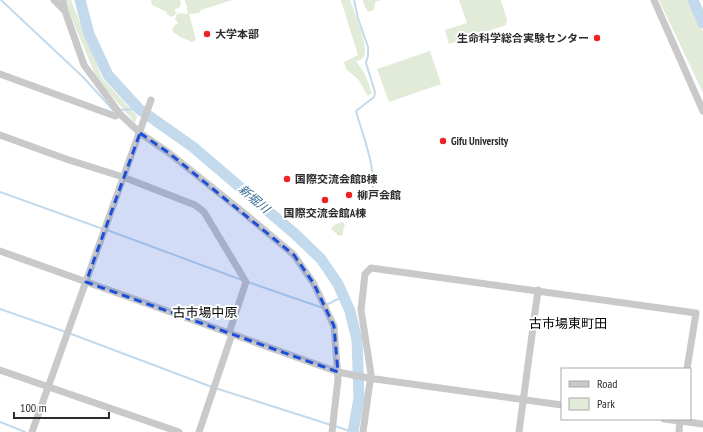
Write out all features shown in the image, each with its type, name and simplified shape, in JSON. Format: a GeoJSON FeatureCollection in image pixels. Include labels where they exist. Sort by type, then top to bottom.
{"type":"FeatureCollection","features":[{"type":"Feature","properties":{"kind":"street"},"geometry":{"type":"LineString","coordinates":[[54,0],[65,11]]}},
{"type":"Feature","properties":{"kind":"street"},"geometry":{"type":"LineString","coordinates":[[63,0],[65,11],[84,65],[120,114],[140,132],[169,153],[294,255],[314,284],[334,326],[340,373],[332,432]]}},
{"type":"Feature","properties":{"kind":"street"},"geometry":{"type":"LineString","coordinates":[[654,0],[703,111]]}},
{"type":"Feature","properties":{"kind":"street"},"geometry":{"type":"LineString","coordinates":[[0,74],[114,116],[120,114]]}},
{"type":"Feature","properties":{"kind":"street"},"geometry":{"type":"LineString","coordinates":[[32,432],[151,100]]}},
{"type":"Feature","properties":{"kind":"street"},"geometry":{"type":"LineString","coordinates":[[0,135],[66,159],[123,177],[195,205],[204,212],[246,282],[199,432]]}},
{"type":"Feature","properties":{"kind":"street"},"geometry":{"type":"LineString","coordinates":[[0,251],[340,373],[561,405]]}},
{"type":"Feature","properties":{"kind":"street"},"geometry":{"type":"LineString","coordinates":[[363,432],[369,378],[367,345],[361,310],[365,274],[371,268],[696,313],[687,368]]}},
{"type":"Feature","properties":{"kind":"street"},"geometry":{"type":"LineString","coordinates":[[519,432],[538,290]]}},
{"type":"Feature","properties":{"kind":"street"},"geometry":{"type":"LineString","coordinates":[[0,370],[179,432]]}},
{"type":"Feature","properties":{"kind":"street"},"geometry":{"type":"LineString","coordinates":[[679,432],[680,420],[703,424]]}},
{"type":"Feature","properties":{"kind":"highlighted area"},"geometry":{"type":"Polygon","coordinates":[[[140,133],[169,153],[294,255],[314,284],[334,326],[338,372],[86,282],[140,133]]]}},
{"type":"Feature","properties":{"kind":"green space"},"geometry":{"type":"Polygon","coordinates":[[[67,0],[71,0],[102,78],[137,116],[135,123],[97,79],[69,12],[67,0]]]}},
{"type":"Feature","properties":{"kind":"green space"},"geometry":{"type":"Polygon","coordinates":[[[151,0],[181,0],[181,4],[179,8],[175,9],[177,13],[172,17],[166,14],[167,12],[152,5],[151,0]]]}},
{"type":"Feature","properties":{"kind":"green space"},"geometry":{"type":"Polygon","coordinates":[[[185,0],[232,0],[201,10],[199,13],[189,14],[196,40],[192,42],[178,36],[179,35],[175,34],[172,30],[178,23],[175,19],[177,14],[185,13],[186,15],[188,12],[186,9],[188,7],[185,0]]]}},
{"type":"Feature","properties":{"kind":"green space"},"geometry":{"type":"Polygon","coordinates":[[[341,0],[350,0],[363,37],[365,51],[364,56],[362,59],[356,61],[365,74],[372,93],[368,96],[358,79],[346,69],[344,62],[358,55],[341,0]]]}},
{"type":"Feature","properties":{"kind":"green space"},"geometry":{"type":"Polygon","coordinates":[[[363,0],[381,0],[375,2],[374,10],[368,12],[363,0]]]}},
{"type":"Feature","properties":{"kind":"green space"},"geometry":{"type":"Polygon","coordinates":[[[459,0],[501,0],[507,20],[506,25],[449,44],[445,30],[467,23],[459,0]]]}},
{"type":"Feature","properties":{"kind":"green space"},"geometry":{"type":"Polygon","coordinates":[[[659,0],[688,0],[703,32],[703,93],[659,0]]]}},
{"type":"Feature","properties":{"kind":"green space"},"geometry":{"type":"Polygon","coordinates":[[[430,51],[441,84],[389,102],[377,69],[430,51]]]}},
{"type":"Feature","properties":{"kind":"green space"},"geometry":{"type":"Polygon","coordinates":[[[343,222],[345,225],[343,235],[339,236],[331,229],[336,224],[343,222]]]}},
{"type":"Feature","properties":{"kind":"waterway"},"geometry":{"type":"LineString","coordinates":[[1,0],[83,77],[113,110],[115,110]]}},
{"type":"Feature","properties":{"kind":"waterway","name":"新堀川"},"geometry":{"type":"LineString","coordinates":[[80,0],[89,34],[108,75],[139,109],[193,147],[295,234],[321,259],[338,284],[350,311],[357,340],[359,398],[353,432]]}},
{"type":"Feature","properties":{"kind":"waterway"},"geometry":{"type":"LineString","coordinates":[[354,0],[358,18],[368,47],[366,63],[375,92],[374,97],[356,111],[371,166],[373,178],[371,200]]}},
{"type":"Feature","properties":{"kind":"waterway"},"geometry":{"type":"LineString","coordinates":[[693,0],[703,23]]}},
{"type":"Feature","properties":{"kind":"waterway"},"geometry":{"type":"LineString","coordinates":[[119,110],[139,109]]}},
{"type":"Feature","properties":{"kind":"waterway"},"geometry":{"type":"LineString","coordinates":[[0,192],[103,229]]}},
{"type":"Feature","properties":{"kind":"waterway"},"geometry":{"type":"LineString","coordinates":[[107,230],[242,280]]}},
{"type":"Feature","properties":{"kind":"waterway"},"geometry":{"type":"LineString","coordinates":[[248,282],[323,308]]}},
{"type":"Feature","properties":{"kind":"waterway"},"geometry":{"type":"LineString","coordinates":[[326,305],[344,296]]}},
{"type":"Feature","properties":{"kind":"waterway"},"geometry":{"type":"LineString","coordinates":[[0,309],[66,332],[212,387],[331,425]]}},
{"type":"Feature","properties":{"kind":"waterway"},"geometry":{"type":"LineString","coordinates":[[0,422],[25,432]]}},
{"type":"Feature","properties":{"kind":"waterway"},"geometry":{"type":"LineString","coordinates":[[335,426],[352,432]]}},
{"type":"Feature","properties":{"kind":"place","name":"大学本部"},"geometry":{"type":"Point","coordinates":[207,34]}},
{"type":"Feature","properties":{"kind":"place","name":"生命科学総合実験センター"},"geometry":{"type":"Point","coordinates":[597,38]}},
{"type":"Feature","properties":{"kind":"place","name":"Gifu University"},"geometry":{"type":"Point","coordinates":[443,141]}},
{"type":"Feature","properties":{"kind":"place","name":"国際交流会館B棟"},"geometry":{"type":"Point","coordinates":[287,179]}},
{"type":"Feature","properties":{"kind":"place","name":"柳戸会館"},"geometry":{"type":"Point","coordinates":[349,195]}},
{"type":"Feature","properties":{"kind":"place","name":"国際交流会館A棟"},"geometry":{"type":"Point","coordinates":[325,200]}},
{"type":"Feature","properties":{"kind":"district","name":"古市場中原"},"geometry":{"type":"Point","coordinates":[205,312]}},
{"type":"Feature","properties":{"kind":"district","name":"古市場東町田"},"geometry":{"type":"Point","coordinates":[568,323]}}]}
